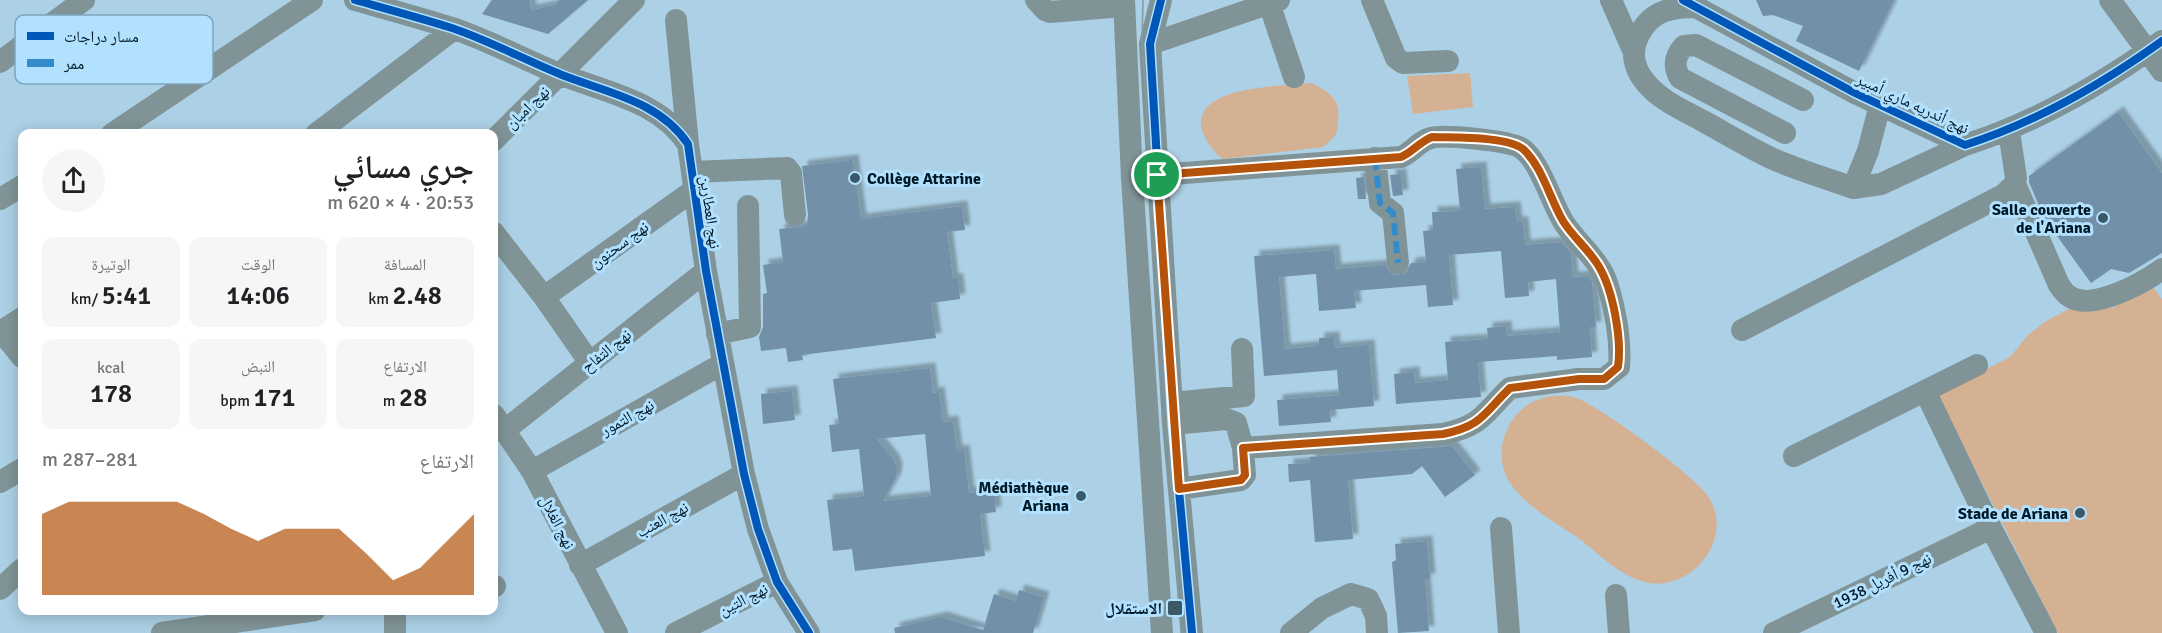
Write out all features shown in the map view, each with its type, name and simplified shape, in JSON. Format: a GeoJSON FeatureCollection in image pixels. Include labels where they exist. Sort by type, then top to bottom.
{"type":"FeatureCollection","features":[{"type":"Feature","properties":{"kind":"street"},"geometry":{"type":"LineString","coordinates":[[64,15],[84,0]]}},
{"type":"Feature","properties":{"kind":"street"},"geometry":{"type":"LineString","coordinates":[[213,66],[312,0]]}},
{"type":"Feature","properties":{"kind":"street"},"geometry":{"type":"LineString","coordinates":[[355,0],[454,29],[561,74],[637,101],[663,116],[678,129],[688,144]]}},
{"type":"Feature","properties":{"kind":"street","name":"نهج امبان"},"geometry":{"type":"LineString","coordinates":[[498,136],[634,0]]}},
{"type":"Feature","properties":{"kind":"street"},"geometry":{"type":"LineString","coordinates":[[1036,0],[1050,12],[1124,3],[1132,178],[1162,633]]}},
{"type":"Feature","properties":{"kind":"street"},"geometry":{"type":"LineString","coordinates":[[1372,0],[1396,58],[1403,63],[1449,61]]}},
{"type":"Feature","properties":{"kind":"street"},"geometry":{"type":"LineString","coordinates":[[1611,0],[1633,50],[1636,66],[1654,92],[1668,103],[1772,158],[1853,188],[1881,184],[1965,145]]}},
{"type":"Feature","properties":{"kind":"street"},"geometry":{"type":"LineString","coordinates":[[2110,0],[2155,46],[2162,71]]}},
{"type":"Feature","properties":{"kind":"street"},"geometry":{"type":"LineString","coordinates":[[1150,44],[1274,2],[1294,77]]}},
{"type":"Feature","properties":{"kind":"street"},"geometry":{"type":"LineString","coordinates":[[1161,3],[1164,18],[1173,25],[1189,30]]}},
{"type":"Feature","properties":{"kind":"street"},"geometry":{"type":"LineString","coordinates":[[1161,3],[1150,44],[1173,413],[1192,633]]}},
{"type":"Feature","properties":{"kind":"street"},"geometry":{"type":"LineString","coordinates":[[1633,50],[1640,32],[1663,10],[1691,4]]}},
{"type":"Feature","properties":{"kind":"street","name":"نهج أندريه ماري أمبير"},"geometry":{"type":"LineString","coordinates":[[1691,4],[1880,105],[1965,145],[2009,131],[2069,102],[2155,46]]}},
{"type":"Feature","properties":{"kind":"street","name":"نهج العطارين"},"geometry":{"type":"LineString","coordinates":[[676,20],[688,144],[706,271],[744,474],[758,529],[777,582],[809,633]]}},
{"type":"Feature","properties":{"kind":"street"},"geometry":{"type":"LineString","coordinates":[[323,129],[454,29]]}},
{"type":"Feature","properties":{"kind":"street"},"geometry":{"type":"LineString","coordinates":[[1785,133],[1680,78],[1675,68],[1676,54],[1684,46],[1696,45],[1803,100]]}},
{"type":"Feature","properties":{"kind":"street"},"geometry":{"type":"LineString","coordinates":[[0,62],[15,51]]}},
{"type":"Feature","properties":{"kind":"street"},"geometry":{"type":"LineString","coordinates":[[1772,158],[1818,73]]}},
{"type":"Feature","properties":{"kind":"street"},"geometry":{"type":"LineString","coordinates":[[119,129],[187,84]]}},
{"type":"Feature","properties":{"kind":"street"},"geometry":{"type":"LineString","coordinates":[[1853,188],[1868,151],[1880,105]]}},
{"type":"Feature","properties":{"kind":"street"},"geometry":{"type":"LineString","coordinates":[[2009,131],[2015,184],[2059,285],[2069,297],[2082,301],[2108,298],[2149,279],[2162,269]]}},
{"type":"Feature","properties":{"kind":"street"},"geometry":{"type":"LineString","coordinates":[[1157,175],[1401,157],[1410,153],[1418,143],[1432,137],[1498,141],[1522,148],[1534,164],[1564,223],[1597,264],[1608,284],[1620,352],[1618,367],[1604,379],[1579,379],[1510,388],[1480,421],[1463,430],[1443,434],[1243,448]]}},
{"type":"Feature","properties":{"kind":"street"},"geometry":{"type":"LineString","coordinates":[[1375,158],[1380,203],[1393,213],[1398,263]]}},
{"type":"Feature","properties":{"kind":"street"},"geometry":{"type":"LineString","coordinates":[[693,181],[787,168],[791,173],[795,216]]}},
{"type":"Feature","properties":{"kind":"street","name":"نهج سحنون"},"geometry":{"type":"LineString","coordinates":[[544,297],[693,181]]}},
{"type":"Feature","properties":{"kind":"street"},"geometry":{"type":"LineString","coordinates":[[1742,330],[2003,195],[2015,184]]}},
{"type":"Feature","properties":{"kind":"street"},"geometry":{"type":"LineString","coordinates":[[0,199],[18,188]]}},
{"type":"Feature","properties":{"kind":"street"},"geometry":{"type":"LineString","coordinates":[[717,334],[750,327],[748,206]]}},
{"type":"Feature","properties":{"kind":"street"},"geometry":{"type":"LineString","coordinates":[[498,238],[544,297],[590,363]]}},
{"type":"Feature","properties":{"kind":"street","name":"نهج التفاح"},"geometry":{"type":"LineString","coordinates":[[499,423],[590,363],[706,271]]}},
{"type":"Feature","properties":{"kind":"street"},"geometry":{"type":"LineString","coordinates":[[18,321],[0,332],[18,352]]}},
{"type":"Feature","properties":{"kind":"street"},"geometry":{"type":"LineString","coordinates":[[1173,413],[1244,396],[1242,349]]}},
{"type":"Feature","properties":{"kind":"street","name":"نهج التمور"},"geometry":{"type":"LineString","coordinates":[[532,471],[722,364]]}},
{"type":"Feature","properties":{"kind":"street"},"geometry":{"type":"LineString","coordinates":[[1794,456],[1977,365]]}},
{"type":"Feature","properties":{"kind":"street"},"geometry":{"type":"LineString","coordinates":[[1925,392],[1991,528],[2046,633]]}},
{"type":"Feature","properties":{"kind":"street"},"geometry":{"type":"LineString","coordinates":[[1173,413],[1226,419],[1236,423],[1243,448],[1245,475],[1241,480],[1179,489]]}},
{"type":"Feature","properties":{"kind":"street","name":"نهج الغلال"},"geometry":{"type":"LineString","coordinates":[[499,423],[532,471],[617,633]]}},
{"type":"Feature","properties":{"kind":"street"},"geometry":{"type":"LineString","coordinates":[[0,482],[18,471]]}},
{"type":"Feature","properties":{"kind":"street","name":"نهج العنب"},"geometry":{"type":"LineString","coordinates":[[580,565],[744,474]]}},
{"type":"Feature","properties":{"kind":"street"},"geometry":{"type":"LineString","coordinates":[[1501,528],[1509,633]]}},
{"type":"Feature","properties":{"kind":"street","name":"نهج 9 أفريل 1938"},"geometry":{"type":"LineString","coordinates":[[1774,633],[1991,528]]}},
{"type":"Feature","properties":{"kind":"street"},"geometry":{"type":"LineString","coordinates":[[0,589],[18,573]]}},
{"type":"Feature","properties":{"kind":"street","name":"نهج التين"},"geometry":{"type":"LineString","coordinates":[[676,633],[777,582]]}},
{"type":"Feature","properties":{"kind":"street"},"geometry":{"type":"LineString","coordinates":[[1291,633],[1322,608],[1351,594],[1368,599],[1376,616],[1377,633]]}},
{"type":"Feature","properties":{"kind":"street"},"geometry":{"type":"LineString","coordinates":[[1616,595],[1619,633]]}},
{"type":"Feature","properties":{"kind":"street"},"geometry":{"type":"LineString","coordinates":[[162,633],[282,615]]}},
{"type":"Feature","properties":{"kind":"street"},"geometry":{"type":"LineString","coordinates":[[395,615],[395,633]]}},
{"type":"Feature","properties":{"kind":"shaded area"},"geometry":{"type":"Polygon","coordinates":[[[1470,73],[1473,107],[1413,114],[1407,76],[1470,73]]]}},
{"type":"Feature","properties":{"kind":"shaded area"},"geometry":{"type":"Polygon","coordinates":[[[1312,83],[1333,98],[1338,109],[1336,135],[1323,147],[1223,159],[1206,139],[1202,130],[1202,115],[1210,104],[1224,96],[1262,87],[1312,83]]]}},
{"type":"Feature","properties":{"kind":"shaded area","name":"Stade de Ariana"},"geometry":{"type":"Polygon","coordinates":[[[2150,283],[2162,299],[2162,633],[2058,633],[1937,394],[2010,357],[2028,335],[2046,321],[2067,310],[2086,303],[2113,308],[2150,283]]]}},
{"type":"Feature","properties":{"kind":"shaded area"},"geometry":{"type":"Polygon","coordinates":[[[1550,396],[1573,397],[1602,412],[1665,457],[1708,496],[1714,508],[1716,533],[1712,546],[1698,567],[1688,575],[1661,584],[1636,579],[1604,559],[1517,492],[1505,473],[1502,462],[1503,440],[1507,429],[1520,411],[1534,401],[1550,396]]]}},
{"type":"Feature","properties":{"kind":"building"},"geometry":{"type":"Polygon","coordinates":[[[492,0],[530,0],[531,10],[555,5],[559,0],[588,0],[548,34],[482,14],[492,0]]]}},
{"type":"Feature","properties":{"kind":"building"},"geometry":{"type":"Polygon","coordinates":[[[1756,0],[1894,0],[1859,71],[1796,41],[1803,26],[1773,15],[1763,16],[1756,0]]]}},
{"type":"Feature","properties":{"kind":"building","name":"Salle couverte de l'Ariana"},"geometry":{"type":"Polygon","coordinates":[[[2118,112],[2162,173],[2162,253],[2129,273],[2111,269],[2091,283],[2044,218],[2029,182],[2029,176],[2118,112]]]}},
{"type":"Feature","properties":{"kind":"building"},"geometry":{"type":"Polygon","coordinates":[[[853,160],[861,219],[962,206],[965,230],[947,232],[953,279],[958,279],[960,299],[931,303],[936,338],[802,355],[803,360],[788,362],[786,348],[761,351],[759,337],[763,327],[763,294],[767,293],[763,265],[783,262],[779,229],[807,226],[808,214],[802,166],[853,160]]]}},
{"type":"Feature","properties":{"kind":"building"},"geometry":{"type":"Polygon","coordinates":[[[1481,167],[1485,209],[1515,207],[1517,222],[1523,222],[1525,245],[1562,242],[1571,253],[1573,277],[1589,276],[1592,282],[1596,327],[1590,327],[1592,357],[1557,360],[1557,356],[1478,362],[1481,397],[1396,404],[1394,374],[1414,372],[1415,383],[1448,380],[1445,342],[1488,339],[1487,328],[1506,326],[1507,336],[1560,332],[1556,279],[1528,282],[1529,296],[1505,298],[1501,251],[1449,255],[1453,305],[1428,307],[1426,285],[1354,291],[1356,308],[1319,311],[1316,274],[1279,277],[1285,349],[1319,346],[1319,338],[1334,337],[1335,348],[1369,345],[1374,406],[1330,410],[1331,422],[1279,426],[1277,400],[1339,395],[1337,370],[1264,376],[1254,256],[1334,250],[1336,269],[1385,265],[1393,275],[1405,274],[1411,263],[1426,262],[1423,231],[1433,230],[1432,212],[1460,211],[1456,169],[1481,167]]]}},
{"type":"Feature","properties":{"kind":"building"},"geometry":{"type":"Polygon","coordinates":[[[1401,174],[1403,195],[1393,196],[1390,175],[1401,174]]]}},
{"type":"Feature","properties":{"kind":"building"},"geometry":{"type":"Polygon","coordinates":[[[1364,177],[1366,199],[1358,199],[1356,178],[1364,177]]]}},
{"type":"Feature","properties":{"kind":"building"},"geometry":{"type":"Polygon","coordinates":[[[930,368],[933,393],[939,392],[943,422],[953,421],[957,451],[964,450],[969,493],[994,490],[996,512],[980,514],[985,556],[855,571],[852,549],[833,551],[827,500],[864,496],[859,449],[832,452],[829,425],[839,424],[833,379],[930,368]],[[925,434],[877,439],[894,460],[897,469],[896,478],[883,501],[931,496],[925,434]]]}},
{"type":"Feature","properties":{"kind":"building"},"geometry":{"type":"Polygon","coordinates":[[[792,391],[795,420],[763,424],[761,394],[792,391]]]}},
{"type":"Feature","properties":{"kind":"building"},"geometry":{"type":"Polygon","coordinates":[[[1452,446],[1475,475],[1445,497],[1422,466],[1412,474],[1348,480],[1353,539],[1315,542],[1310,480],[1289,482],[1288,464],[1310,463],[1309,457],[1452,446]]]}},
{"type":"Feature","properties":{"kind":"building"},"geometry":{"type":"Polygon","coordinates":[[[1427,541],[1430,579],[1425,579],[1429,631],[1398,633],[1392,562],[1396,560],[1395,544],[1427,541]]]}},
{"type":"Feature","properties":{"kind":"building"},"geometry":{"type":"Polygon","coordinates":[[[1019,590],[1044,597],[1033,633],[895,633],[894,628],[942,617],[983,630],[994,594],[1016,601],[1019,590]]]}},
{"type":"Feature","properties":{"kind":"tram line"},"geometry":{"type":"LineString","coordinates":[[1143,0],[1142,39],[1181,633]]}},
{"type":"Feature","properties":{"kind":"marked path"},"geometry":{"type":"LineString","coordinates":[[1375,158],[1380,203],[1393,213],[1398,263]]}},
{"type":"Feature","properties":{"kind":"cycle path"},"geometry":{"type":"LineString","coordinates":[[355,0],[452,28],[562,75],[631,100],[663,118],[688,144],[706,271],[744,474],[758,529],[777,582],[809,633]]}},
{"type":"Feature","properties":{"kind":"cycle path"},"geometry":{"type":"LineString","coordinates":[[1161,0],[1150,44],[1173,424],[1192,633]]}},
{"type":"Feature","properties":{"kind":"cycle path"},"geometry":{"type":"LineString","coordinates":[[1683,0],[1855,93],[1965,145],[2018,125],[2068,101],[2116,73],[2162,41]]}},
{"type":"Feature","properties":{"kind":"place","name":"Collège Attarine"},"geometry":{"type":"Point","coordinates":[855,178]}},
{"type":"Feature","properties":{"kind":"place","name":"Salle couverte de l'Ariana"},"geometry":{"type":"Point","coordinates":[2103,218]}},
{"type":"Feature","properties":{"kind":"place","name":"Médiathèque Ariana"},"geometry":{"type":"Point","coordinates":[1081,496]}},
{"type":"Feature","properties":{"kind":"place","name":"Stade de Ariana"},"geometry":{"type":"Point","coordinates":[2080,513]}},
{"type":"Feature","properties":{"kind":"place","name":"الاستقلال"},"geometry":{"type":"Point","coordinates":[1175,608]}},
{"type":"Feature","properties":{"kind":"route"},"geometry":{"type":"LineString","coordinates":[[1432,137],[1498,141],[1522,148],[1534,164],[1564,223],[1597,264],[1608,284],[1620,352],[1618,367],[1604,379],[1579,379],[1510,388],[1491,406],[1480,421],[1463,430],[1443,434],[1243,448],[1245,475],[1241,480],[1179,489],[1157,175],[1401,157],[1410,153],[1418,143],[1432,137]]}}]}
